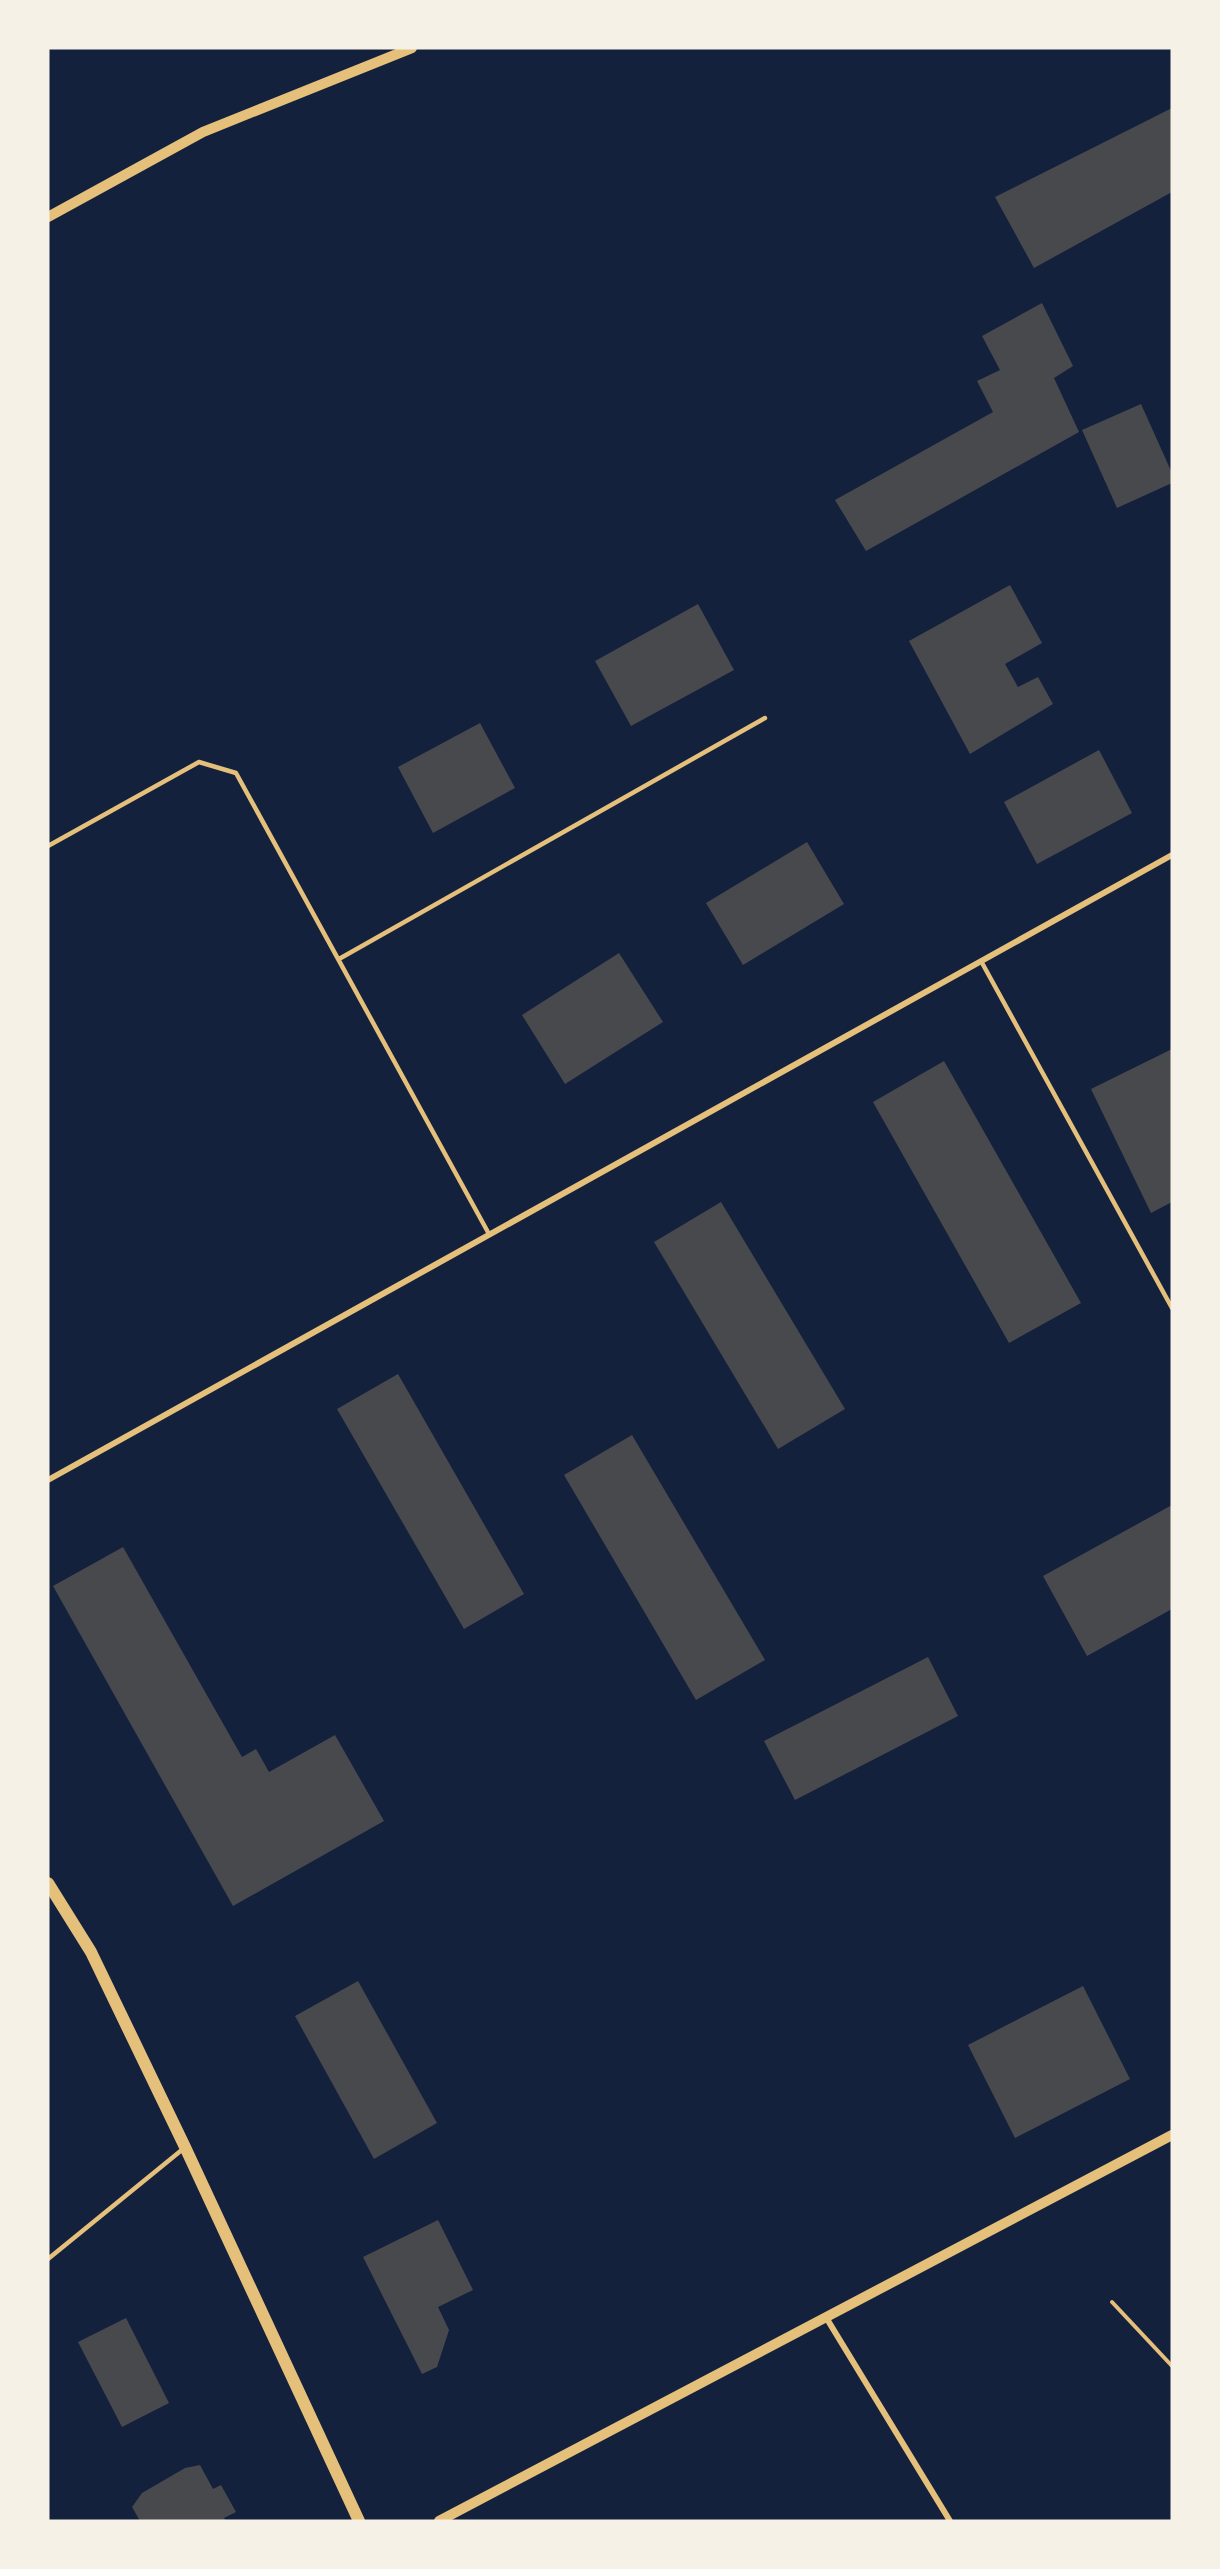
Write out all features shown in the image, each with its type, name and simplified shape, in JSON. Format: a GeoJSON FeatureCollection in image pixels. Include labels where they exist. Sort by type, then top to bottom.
{"type":"FeatureCollection","features":[{"type":"Feature","properties":{"kind":"main road"},"geometry":{"type":"LineString","coordinates":[[48,1883],[91,1952],[185,2147],[359,2521]]}},
{"type":"Feature","properties":{"kind":"street"},"geometry":{"type":"LineString","coordinates":[[48,217],[203,132],[412,48]]}},
{"type":"Feature","properties":{"kind":"street"},"geometry":{"type":"LineString","coordinates":[[48,1480],[1172,855]]}},
{"type":"Feature","properties":{"kind":"street"},"geometry":{"type":"LineString","coordinates":[[439,2521],[827,2319],[1172,2135]]}},
{"type":"Feature","properties":{"kind":"street"},"geometry":{"type":"LineString","coordinates":[[827,2319],[950,2521]]}},
{"type":"Feature","properties":{"kind":"lane"},"geometry":{"type":"LineString","coordinates":[[339,959],[765,718]]}},
{"type":"Feature","properties":{"kind":"lane"},"geometry":{"type":"LineString","coordinates":[[48,846],[199,762],[236,773],[489,1234]]}},
{"type":"Feature","properties":{"kind":"lane"},"geometry":{"type":"LineString","coordinates":[[981,961],[1172,1308]]}},
{"type":"Feature","properties":{"kind":"lane"},"geometry":{"type":"LineString","coordinates":[[48,2259],[185,2147]]}},
{"type":"Feature","properties":{"kind":"path"},"geometry":{"type":"LineString","coordinates":[[1113,2302],[1172,2366]]}},
{"type":"Feature","properties":{"kind":"building"},"geometry":{"type":"Polygon","coordinates":[[[1172,108],[1172,192],[1034,268],[995,197],[1172,108]]]}},
{"type":"Feature","properties":{"kind":"building"},"geometry":{"type":"Polygon","coordinates":[[[1042,303],[1073,366],[1054,378],[1079,432],[866,551],[835,500],[993,412],[977,381],[1000,370],[982,336],[1042,303]]]}},
{"type":"Feature","properties":{"kind":"building"},"geometry":{"type":"Polygon","coordinates":[[[1141,404],[1172,473],[1172,483],[1117,508],[1082,430],[1141,404]]]}},
{"type":"Feature","properties":{"kind":"building"},"geometry":{"type":"Polygon","coordinates":[[[1010,585],[1042,643],[1005,664],[1018,687],[1038,677],[1053,704],[970,754],[909,641],[1010,585]]]}},
{"type":"Feature","properties":{"kind":"building"},"geometry":{"type":"Polygon","coordinates":[[[698,604],[734,670],[631,726],[595,661],[698,604]]]}},
{"type":"Feature","properties":{"kind":"building"},"geometry":{"type":"Polygon","coordinates":[[[480,723],[515,788],[433,833],[398,767],[480,723]]]}},
{"type":"Feature","properties":{"kind":"building"},"geometry":{"type":"Polygon","coordinates":[[[1099,750],[1132,813],[1037,864],[1004,802],[1099,750]]]}},
{"type":"Feature","properties":{"kind":"building"},"geometry":{"type":"Polygon","coordinates":[[[807,842],[844,904],[743,965],[706,903],[807,842]]]}},
{"type":"Feature","properties":{"kind":"building"},"geometry":{"type":"Polygon","coordinates":[[[619,953],[663,1022],[565,1084],[522,1015],[619,953]]]}},
{"type":"Feature","properties":{"kind":"building"},"geometry":{"type":"Polygon","coordinates":[[[1172,1049],[1172,1202],[1151,1213],[1091,1089],[1172,1049]]]}},
{"type":"Feature","properties":{"kind":"building"},"geometry":{"type":"Polygon","coordinates":[[[944,1061],[1081,1303],[1009,1343],[873,1102],[944,1061]]]}},
{"type":"Feature","properties":{"kind":"building"},"geometry":{"type":"Polygon","coordinates":[[[721,1202],[845,1409],[778,1449],[654,1242],[721,1202]]]}},
{"type":"Feature","properties":{"kind":"building"},"geometry":{"type":"Polygon","coordinates":[[[398,1374],[524,1594],[464,1629],[337,1409],[398,1374]]]}},
{"type":"Feature","properties":{"kind":"building"},"geometry":{"type":"Polygon","coordinates":[[[632,1435],[765,1660],[696,1700],[564,1475],[632,1435]]]}},
{"type":"Feature","properties":{"kind":"building"},"geometry":{"type":"Polygon","coordinates":[[[1172,1505],[1172,1609],[1087,1656],[1043,1576],[1172,1505]]]}},
{"type":"Feature","properties":{"kind":"building"},"geometry":{"type":"Polygon","coordinates":[[[123,1547],[242,1757],[256,1749],[269,1772],[335,1735],[384,1821],[233,1906],[53,1586],[123,1547]]]}},
{"type":"Feature","properties":{"kind":"building"},"geometry":{"type":"Polygon","coordinates":[[[928,1657],[958,1716],[795,1800],[764,1741],[928,1657]]]}},
{"type":"Feature","properties":{"kind":"building"},"geometry":{"type":"Polygon","coordinates":[[[358,1981],[437,2123],[374,2159],[295,2016],[358,1981]]]}},
{"type":"Feature","properties":{"kind":"building"},"geometry":{"type":"Polygon","coordinates":[[[1083,1986],[1130,2079],[1015,2138],[968,2045],[1083,1986]]]}},
{"type":"Feature","properties":{"kind":"building"},"geometry":{"type":"Polygon","coordinates":[[[438,2220],[473,2290],[438,2307],[449,2330],[437,2367],[422,2374],[363,2257],[438,2220]]]}},
{"type":"Feature","properties":{"kind":"building"},"geometry":{"type":"Polygon","coordinates":[[[126,2318],[169,2403],[122,2427],[78,2342],[126,2318]]]}},
{"type":"Feature","properties":{"kind":"building"},"geometry":{"type":"Polygon","coordinates":[[[200,2465],[213,2489],[221,2485],[236,2512],[224,2518],[226,2521],[140,2521],[132,2507],[142,2493],[185,2468],[200,2465]]]}}]}
